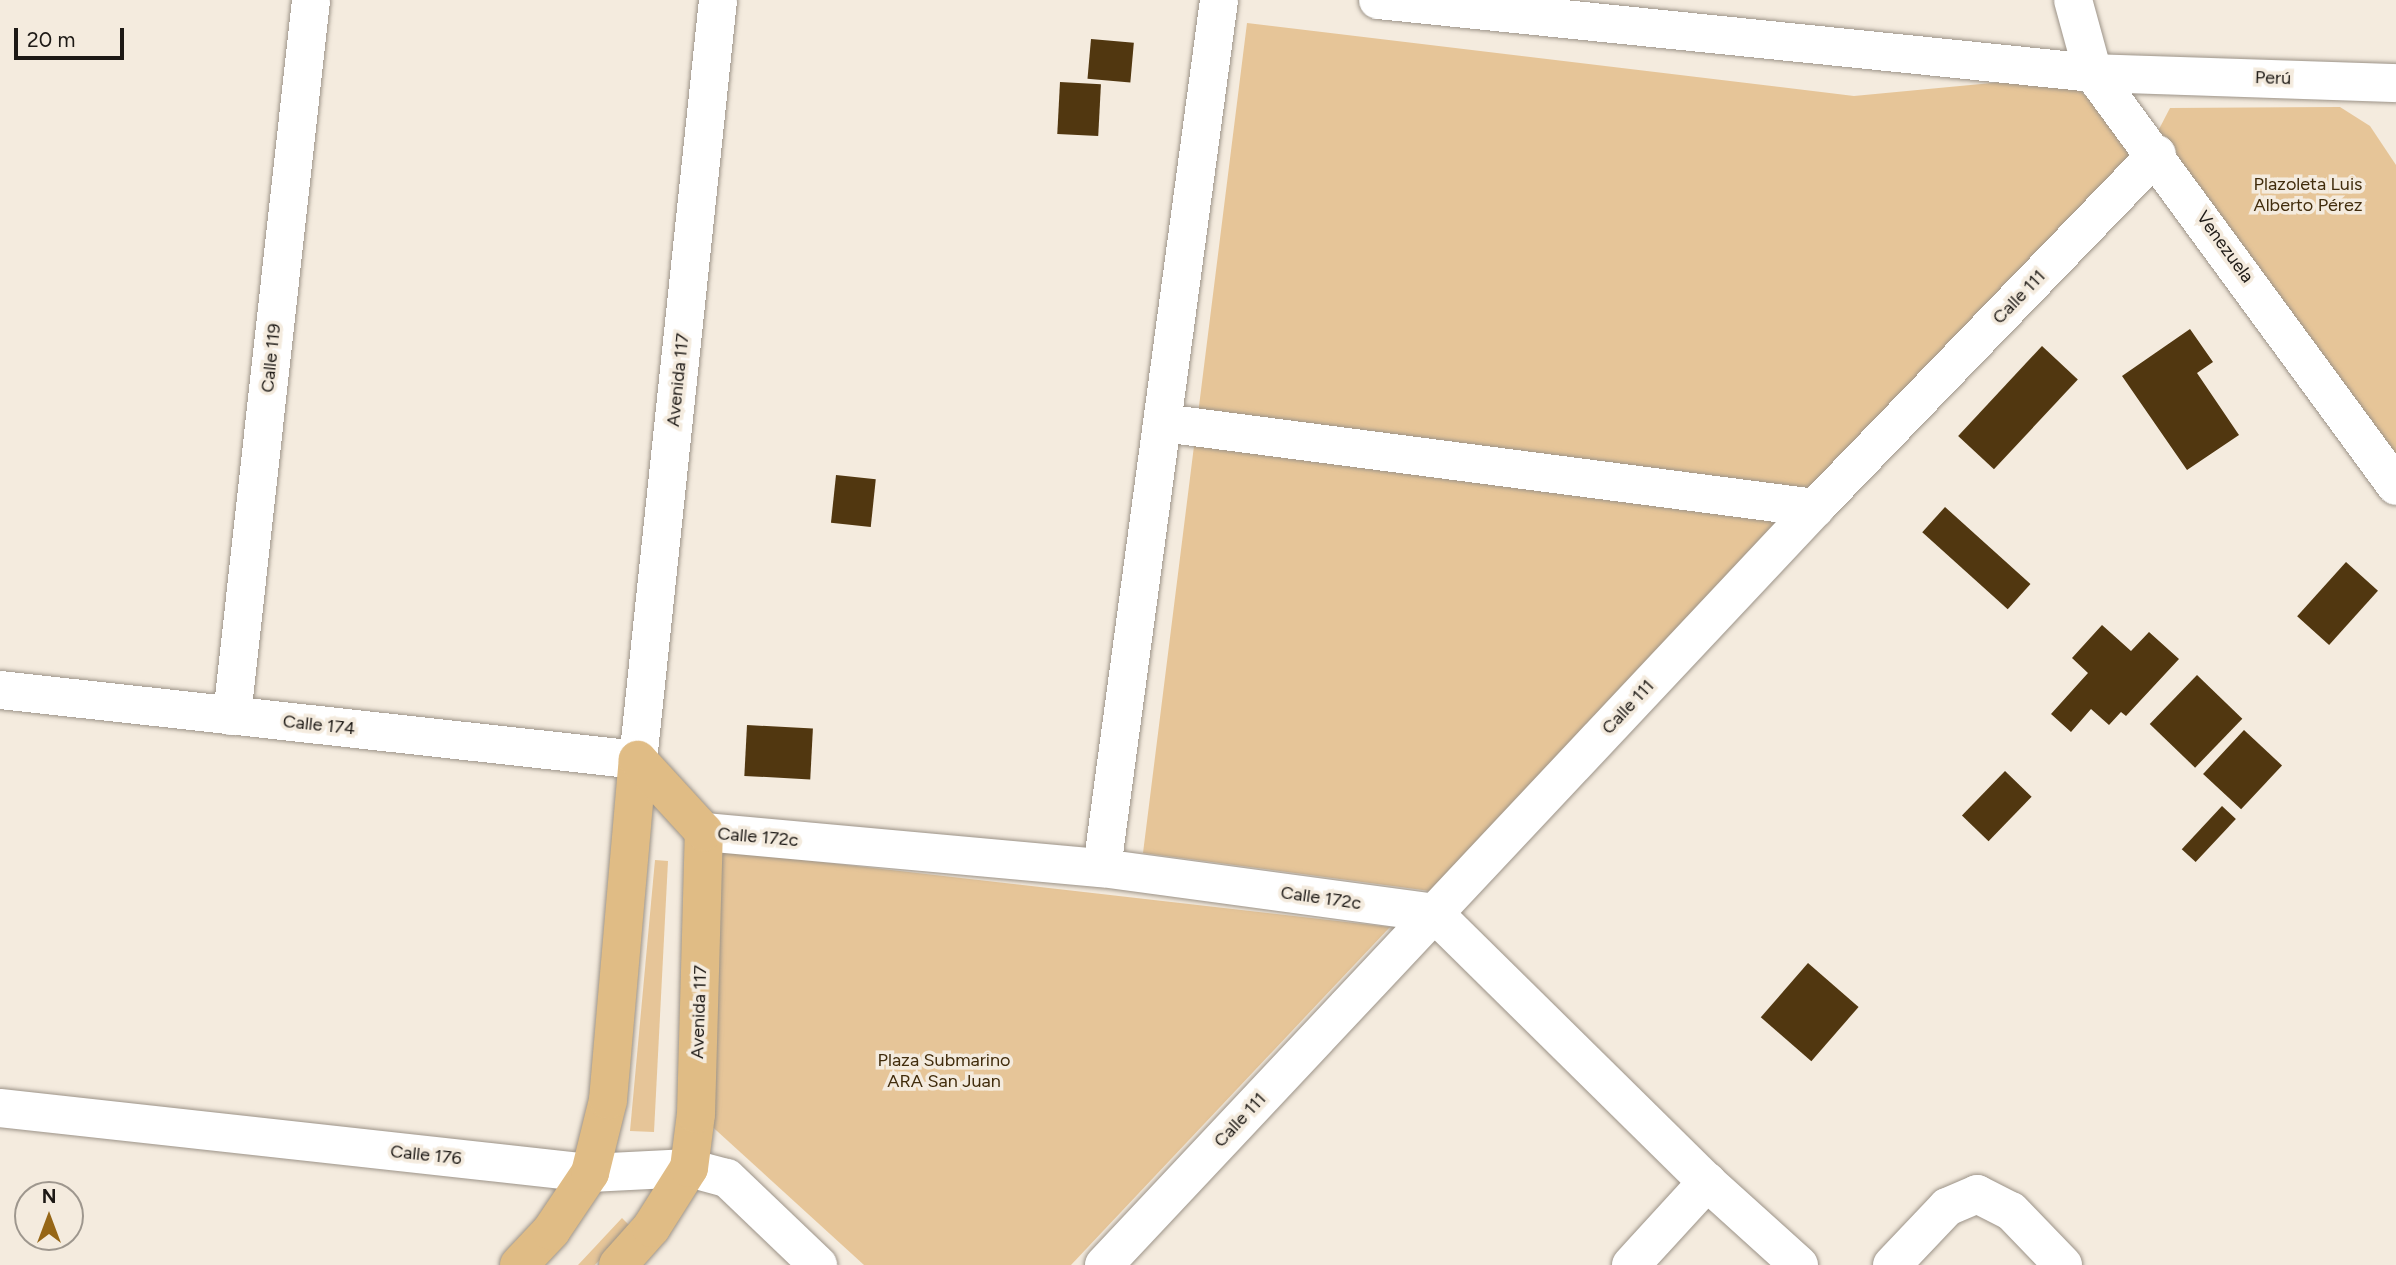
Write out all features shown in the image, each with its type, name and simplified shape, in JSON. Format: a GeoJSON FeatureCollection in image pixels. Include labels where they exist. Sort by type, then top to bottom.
{"type":"FeatureCollection","features":[{"type":"Feature","properties":{"kind":"main road"},"geometry":{"type":"LineString","coordinates":[[638,760],[704,832]]}},
{"type":"Feature","properties":{"kind":"main road","name":"Avenida 117"},"geometry":{"type":"LineString","coordinates":[[519,1265],[551,1231],[590,1173],[608,1100],[638,760]]}},
{"type":"Feature","properties":{"kind":"main road","name":"Avenida 117"},"geometry":{"type":"LineString","coordinates":[[618,1265],[650,1228],[689,1168],[696,1114],[704,832]]}},
{"type":"Feature","properties":{"kind":"street","name":"Calle 119"},"geometry":{"type":"LineString","coordinates":[[232,716],[311,0]]}},
{"type":"Feature","properties":{"kind":"street","name":"Avenida 117"},"geometry":{"type":"LineString","coordinates":[[638,760],[718,0]]}},
{"type":"Feature","properties":{"kind":"street"},"geometry":{"type":"LineString","coordinates":[[1102,868],[1219,0]]}},
{"type":"Feature","properties":{"kind":"street","name":"Perú"},"geometry":{"type":"LineString","coordinates":[[1378,0],[2094,73],[2150,72],[2386,83]]}},
{"type":"Feature","properties":{"kind":"street","name":"Venezuela"},"geometry":{"type":"LineString","coordinates":[[2073,0],[2094,73],[2157,154],[2396,486]]}},
{"type":"Feature","properties":{"kind":"street"},"geometry":{"type":"LineString","coordinates":[[2386,83],[2396,114]]}},
{"type":"Feature","properties":{"kind":"street","name":"Calle 111"},"geometry":{"type":"LineString","coordinates":[[1104,1265],[1815,509],[2157,154]]}},
{"type":"Feature","properties":{"kind":"street"},"geometry":{"type":"LineString","coordinates":[[1163,423],[1815,509]]}},
{"type":"Feature","properties":{"kind":"street","name":"Calle 174"},"geometry":{"type":"LineString","coordinates":[[0,690],[638,760]]}},
{"type":"Feature","properties":{"kind":"street","name":"Calle 172c"},"geometry":{"type":"LineString","coordinates":[[704,832],[1102,868],[1434,913]]}},
{"type":"Feature","properties":{"kind":"street"},"geometry":{"type":"LineString","coordinates":[[1434,913],[1707,1182],[1799,1265]]}},
{"type":"Feature","properties":{"kind":"street","name":"Calle 176"},"geometry":{"type":"LineString","coordinates":[[0,1108],[590,1173],[689,1168],[727,1178],[818,1265]]}},
{"type":"Feature","properties":{"kind":"street"},"geometry":{"type":"LineString","coordinates":[[1631,1265],[1707,1182]]}},
{"type":"Feature","properties":{"kind":"street"},"geometry":{"type":"LineString","coordinates":[[1892,1265],[1947,1207],[1977,1194],[2011,1211],[2063,1265]]}},
{"type":"Feature","properties":{"kind":"green space"},"geometry":{"type":"Polygon","coordinates":[[[1247,23],[1854,96],[2065,76],[2160,168],[1460,895],[1143,853],[1247,23]]]}},
{"type":"Feature","properties":{"kind":"green space","name":"Plazoleta Luis Alberto Pérez"},"geometry":{"type":"Polygon","coordinates":[[[2340,107],[2370,126],[2396,165],[2396,472],[2157,133],[2170,108],[2340,107]]]}},
{"type":"Feature","properties":{"kind":"green space","name":"Plaza Submarino ARA San Juan"},"geometry":{"type":"Polygon","coordinates":[[[716,850],[1390,927],[1071,1265],[864,1265],[706,1121],[716,850]]]}},
{"type":"Feature","properties":{"kind":"green space"},"geometry":{"type":"Polygon","coordinates":[[[655,860],[668,861],[654,1132],[630,1131],[655,860]]]}},
{"type":"Feature","properties":{"kind":"green space"},"geometry":{"type":"Polygon","coordinates":[[[622,1218],[631,1227],[595,1265],[578,1265],[622,1218]]]}},
{"type":"Feature","properties":{"kind":"building"},"geometry":{"type":"Polygon","coordinates":[[[1091,39],[1134,43],[1130,83],[1088,79],[1091,39]]]}},
{"type":"Feature","properties":{"kind":"building"},"geometry":{"type":"Polygon","coordinates":[[[1060,82],[1101,84],[1098,136],[1057,134],[1060,82]]]}},
{"type":"Feature","properties":{"kind":"building"},"geometry":{"type":"Polygon","coordinates":[[[2190,329],[2213,362],[2197,373],[2239,435],[2187,470],[2122,376],[2190,329]]]}},
{"type":"Feature","properties":{"kind":"building"},"geometry":{"type":"Polygon","coordinates":[[[2042,346],[2078,379],[1994,469],[1958,436],[2042,346]]]}},
{"type":"Feature","properties":{"kind":"building"},"geometry":{"type":"Polygon","coordinates":[[[836,475],[876,479],[871,527],[831,523],[836,475]]]}},
{"type":"Feature","properties":{"kind":"building"},"geometry":{"type":"Polygon","coordinates":[[[1945,507],[2030,584],[2008,609],[1922,532],[1945,507]]]}},
{"type":"Feature","properties":{"kind":"building"},"geometry":{"type":"Polygon","coordinates":[[[2346,562],[2378,591],[2329,645],[2297,616],[2346,562]]]}},
{"type":"Feature","properties":{"kind":"building"},"geometry":{"type":"Polygon","coordinates":[[[2102,625],[2131,651],[2149,632],[2179,659],[2126,716],[2121,712],[2109,725],[2091,709],[2071,732],[2051,714],[2088,673],[2072,658],[2102,625]]]}},
{"type":"Feature","properties":{"kind":"building"},"geometry":{"type":"Polygon","coordinates":[[[2197,675],[2242,719],[2195,768],[2150,724],[2197,675]]]}},
{"type":"Feature","properties":{"kind":"building"},"geometry":{"type":"Polygon","coordinates":[[[747,725],[813,728],[810,779],[744,776],[747,725]]]}},
{"type":"Feature","properties":{"kind":"building"},"geometry":{"type":"Polygon","coordinates":[[[2244,730],[2282,765],[2241,809],[2203,774],[2244,730]]]}},
{"type":"Feature","properties":{"kind":"building"},"geometry":{"type":"Polygon","coordinates":[[[2005,771],[2032,797],[1989,841],[1962,816],[2005,771]]]}},
{"type":"Feature","properties":{"kind":"building"},"geometry":{"type":"Polygon","coordinates":[[[2222,806],[2236,819],[2196,862],[2182,849],[2222,806]]]}},
{"type":"Feature","properties":{"kind":"building"},"geometry":{"type":"Polygon","coordinates":[[[1808,963],[1859,1007],[1811,1061],[1761,1017],[1808,963]]]}}]}
